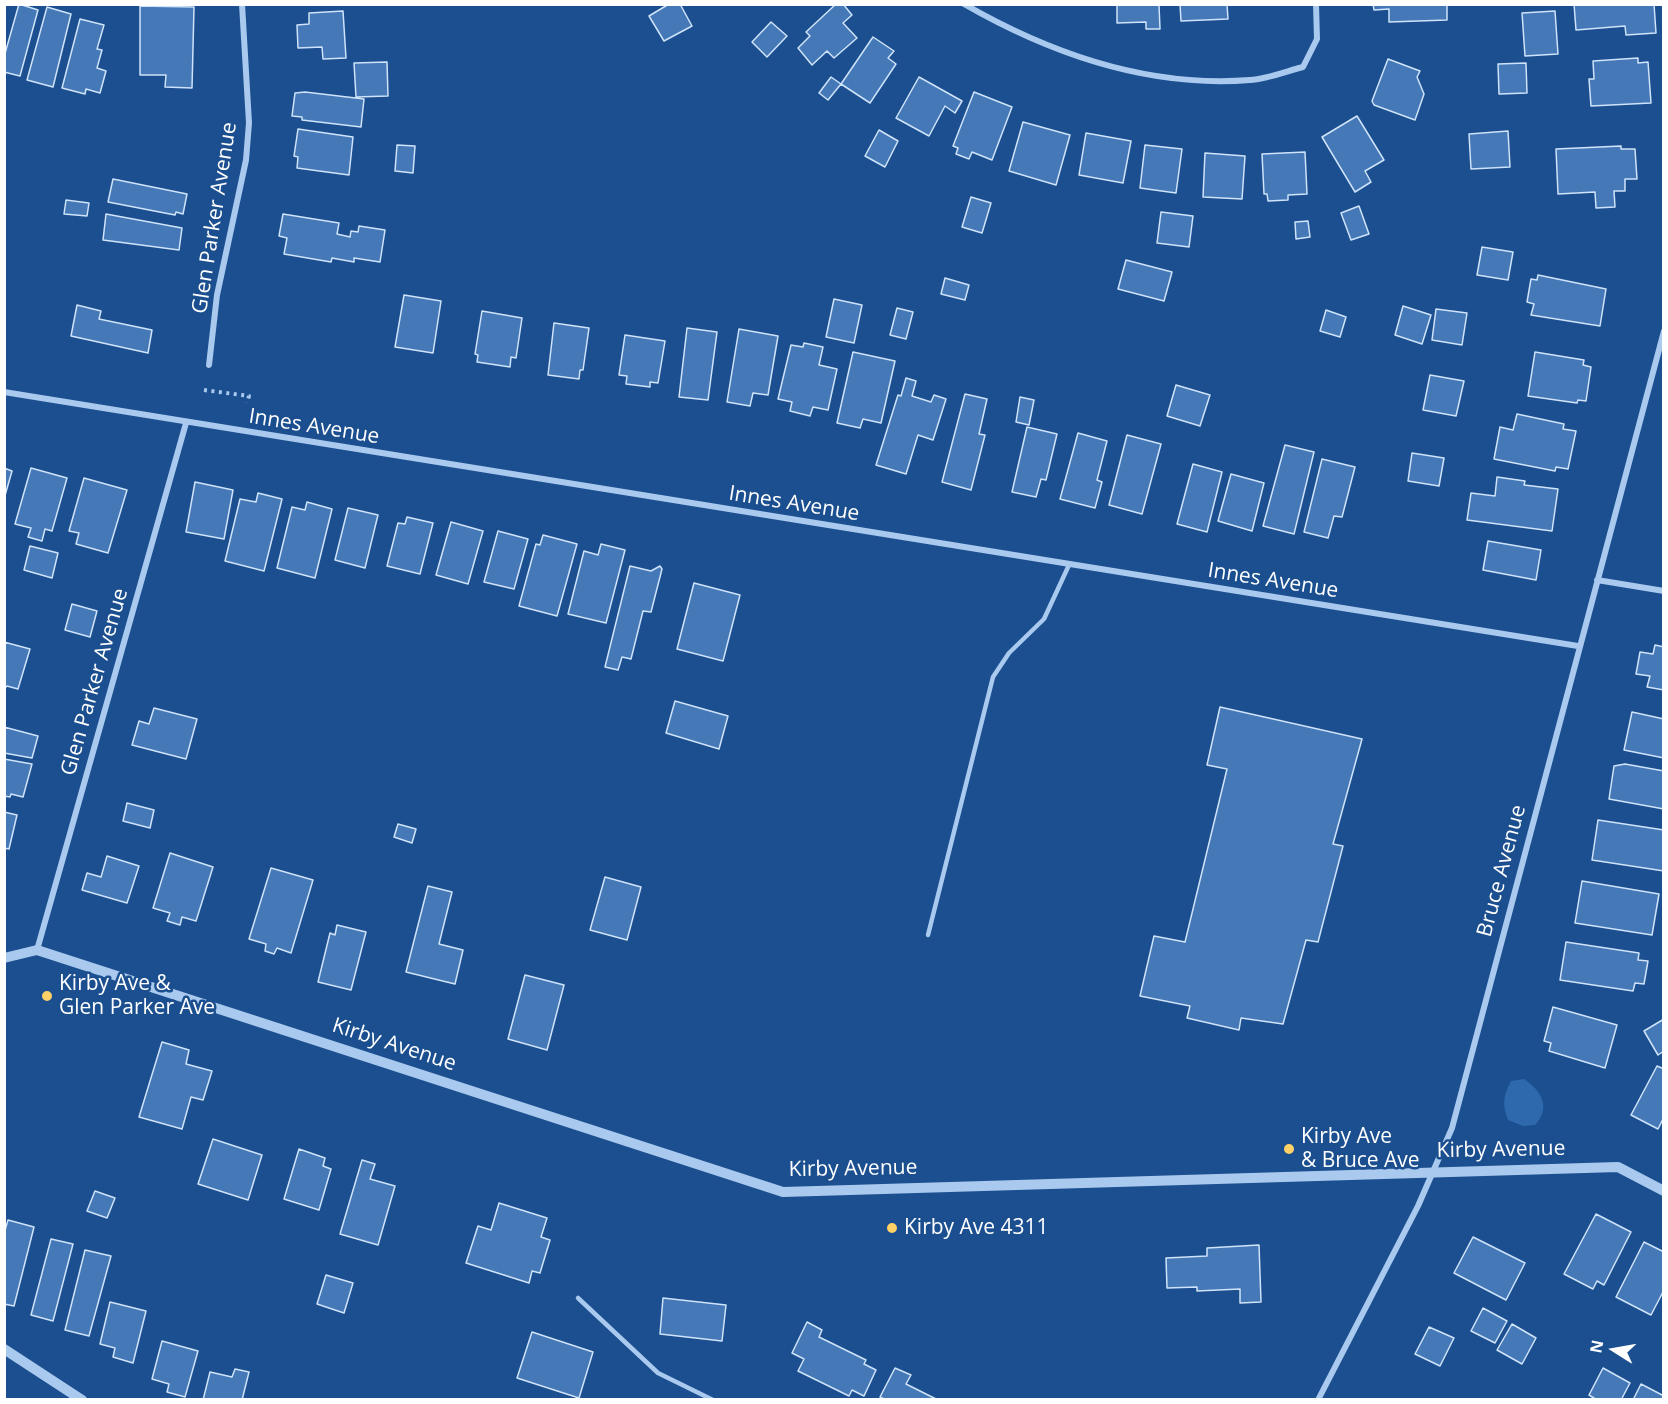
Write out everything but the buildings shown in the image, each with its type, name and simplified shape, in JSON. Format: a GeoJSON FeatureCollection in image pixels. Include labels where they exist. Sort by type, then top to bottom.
{"type":"FeatureCollection","features":[{"type":"Feature","properties":{"kind":"street","name":"Glen Parker Avenue"},"geometry":{"type":"LineString","coordinates":[[209,365],[217,295],[241,184],[249,123],[242,4]]}},
{"type":"Feature","properties":{"kind":"street"},"geometry":{"type":"LineString","coordinates":[[963,4],[1013,32],[1067,55],[1122,70],[1180,78],[1252,80],[1304,67],[1317,39],[1316,4]]}},
{"type":"Feature","properties":{"kind":"street","name":"Bruce Avenue"},"geometry":{"type":"LineString","coordinates":[[1318,1400],[1434,1171],[1452,1128],[1578,646],[1598,580],[1664,331]]}},
{"type":"Feature","properties":{"kind":"street","name":"Innes Avenue"},"geometry":{"type":"LineString","coordinates":[[4,392],[1578,646]]}},
{"type":"Feature","properties":{"kind":"street","name":"Glen Parker Avenue"},"geometry":{"type":"LineString","coordinates":[[37,950],[186,423]]}},
{"type":"Feature","properties":{"kind":"street"},"geometry":{"type":"LineString","coordinates":[[1598,580],[1664,591]]}},
{"type":"Feature","properties":{"kind":"street"},"geometry":{"type":"LineString","coordinates":[[4,958],[37,950]]}},
{"type":"Feature","properties":{"kind":"street","name":"Kirby Avenue"},"geometry":{"type":"LineString","coordinates":[[37,950],[783,1192],[1618,1167],[1664,1191]]}},
{"type":"Feature","properties":{"kind":"street"},"geometry":{"type":"LineString","coordinates":[[4,1349],[82,1400]]}},
{"type":"Feature","properties":{"kind":"lane"},"geometry":{"type":"LineString","coordinates":[[928,935],[993,677],[1009,653],[1044,619],[1069,565]]}},
{"type":"Feature","properties":{"kind":"lane"},"geometry":{"type":"LineString","coordinates":[[578,1298],[657,1373],[713,1400]]}},
{"type":"Feature","properties":{"kind":"path"},"geometry":{"type":"LineString","coordinates":[[204,390],[249,396],[247,404]]}},
{"type":"Feature","properties":{"kind":"shaded area"},"geometry":{"type":"Polygon","coordinates":[[[1524,1079],[1536,1089],[1542,1100],[1543,1112],[1535,1125],[1523,1126],[1508,1120],[1505,1110],[1506,1091],[1511,1081],[1524,1079]]]}},
{"type":"Feature","properties":{"kind":"place","name":"Kirby Ave & Glen Parker Ave"},"geometry":{"type":"Point","coordinates":[47,996]}},
{"type":"Feature","properties":{"kind":"place","name":"Kirby Ave & Bruce Ave"},"geometry":{"type":"Point","coordinates":[1289,1149]}},
{"type":"Feature","properties":{"kind":"place","name":"Kirby Ave 4311"},"geometry":{"type":"Point","coordinates":[892,1228]}}]}
